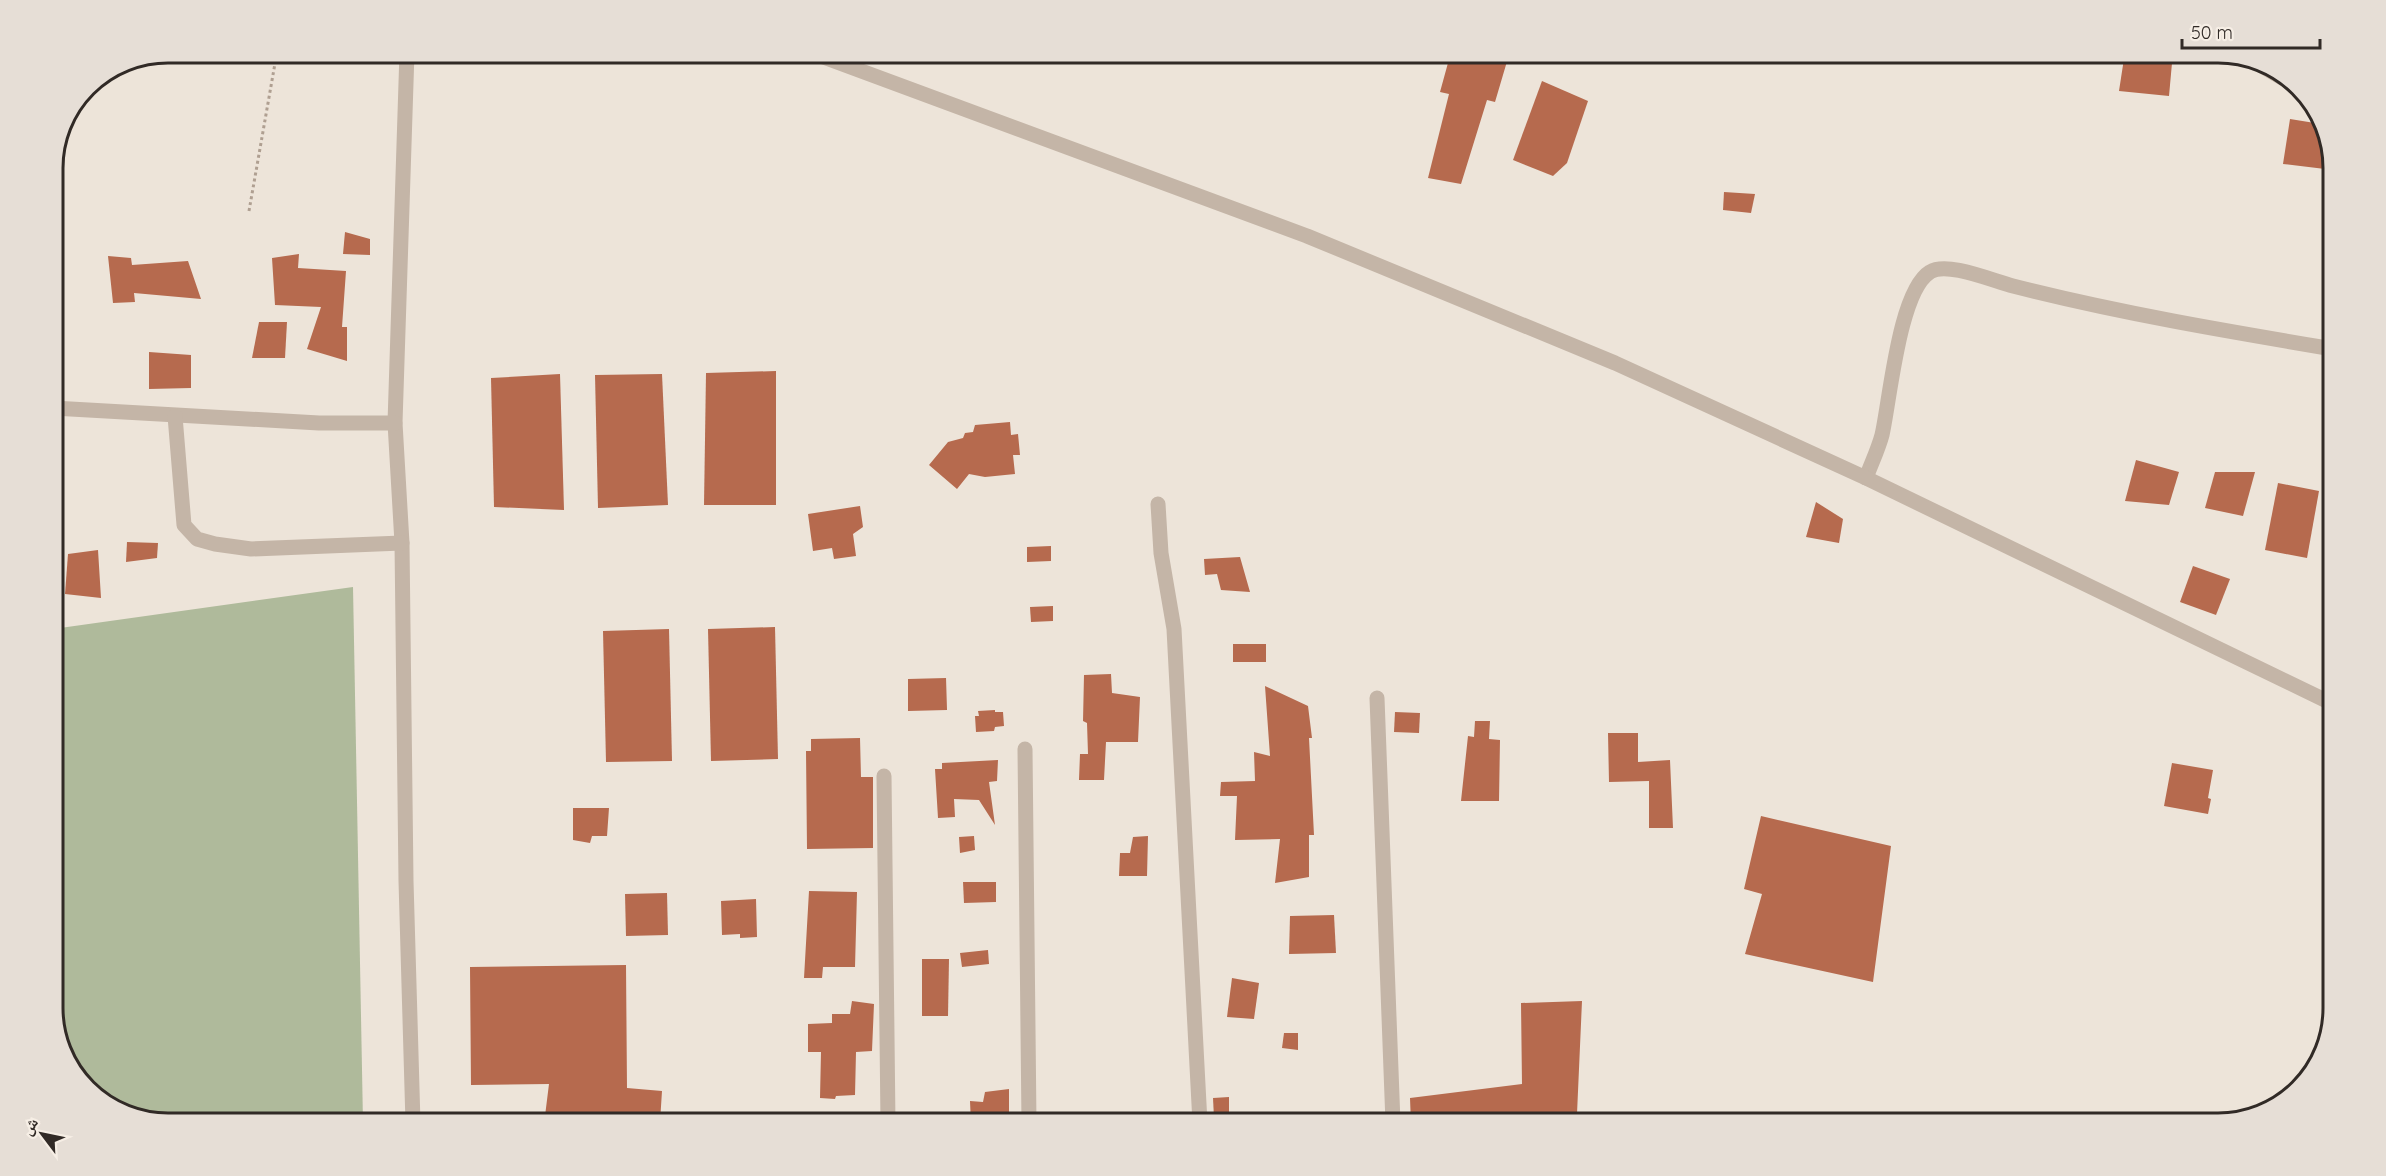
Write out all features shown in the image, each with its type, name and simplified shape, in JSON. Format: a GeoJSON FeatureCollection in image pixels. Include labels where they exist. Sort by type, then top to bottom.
{"type":"FeatureCollection","features":[{"type":"Feature","properties":{"kind":"street"},"geometry":{"type":"LineString","coordinates":[[407,63],[395,423],[402,543],[406,881],[413,1113]]}},
{"type":"Feature","properties":{"kind":"street"},"geometry":{"type":"LineString","coordinates":[[840,63],[1307,236],[1615,363],[1866,478],[2323,699]]}},
{"type":"Feature","properties":{"kind":"street"},"geometry":{"type":"LineString","coordinates":[[1866,478],[1881,437],[1904,318],[1917,287],[1929,272],[1946,267],[2013,286],[2175,323],[2323,347]]}},
{"type":"Feature","properties":{"kind":"street"},"geometry":{"type":"LineString","coordinates":[[63,409],[319,423],[395,423]]}},
{"type":"Feature","properties":{"kind":"street"},"geometry":{"type":"LineString","coordinates":[[175,416],[184,525],[197,539],[251,549],[402,543]]}},
{"type":"Feature","properties":{"kind":"street"},"geometry":{"type":"LineString","coordinates":[[1158,504],[1161,553],[1174,629],[1199,1113]]}},
{"type":"Feature","properties":{"kind":"street"},"geometry":{"type":"LineString","coordinates":[[1377,698],[1393,1113]]}},
{"type":"Feature","properties":{"kind":"street"},"geometry":{"type":"LineString","coordinates":[[1025,749],[1029,1113]]}},
{"type":"Feature","properties":{"kind":"street"},"geometry":{"type":"LineString","coordinates":[[884,776],[888,1113]]}},
{"type":"Feature","properties":{"kind":"path"},"geometry":{"type":"LineString","coordinates":[[249,211],[275,63]]}},
{"type":"Feature","properties":{"kind":"green space"},"geometry":{"type":"Polygon","coordinates":[[[353,587],[363,1113],[154,1112],[122,1102],[110,1095],[89,1077],[81,1066],[69,1042],[63,1015],[63,628],[353,587]]]}},
{"type":"Feature","properties":{"kind":"building"},"geometry":{"type":"Polygon","coordinates":[[[1448,63],[1507,63],[1495,102],[1487,100],[1461,184],[1428,178],[1449,94],[1440,92],[1448,63]]]}},
{"type":"Feature","properties":{"kind":"building"},"geometry":{"type":"Polygon","coordinates":[[[2123,63],[2172,63],[2169,96],[2119,91],[2123,63]]]}},
{"type":"Feature","properties":{"kind":"building"},"geometry":{"type":"Polygon","coordinates":[[[1542,81],[1588,101],[1567,163],[1553,176],[1513,160],[1542,81]]]}},
{"type":"Feature","properties":{"kind":"building"},"geometry":{"type":"Polygon","coordinates":[[[2290,119],[2312,123],[2321,148],[2323,169],[2283,164],[2290,119]]]}},
{"type":"Feature","properties":{"kind":"building"},"geometry":{"type":"Polygon","coordinates":[[[1724,192],[1755,194],[1751,213],[1723,210],[1724,192]]]}},
{"type":"Feature","properties":{"kind":"building"},"geometry":{"type":"Polygon","coordinates":[[[345,232],[370,239],[370,255],[343,254],[345,232]]]}},
{"type":"Feature","properties":{"kind":"building"},"geometry":{"type":"Polygon","coordinates":[[[299,254],[298,268],[346,271],[342,327],[347,327],[347,361],[307,349],[321,307],[275,305],[272,258],[299,254]]]}},
{"type":"Feature","properties":{"kind":"building"},"geometry":{"type":"Polygon","coordinates":[[[108,256],[131,258],[132,265],[188,261],[201,299],[134,293],[135,302],[113,303],[108,256]]]}},
{"type":"Feature","properties":{"kind":"building"},"geometry":{"type":"Polygon","coordinates":[[[259,322],[287,322],[285,358],[252,358],[259,322]]]}},
{"type":"Feature","properties":{"kind":"building"},"geometry":{"type":"Polygon","coordinates":[[[149,352],[191,355],[191,388],[149,389],[149,352]]]}},
{"type":"Feature","properties":{"kind":"building"},"geometry":{"type":"Polygon","coordinates":[[[776,371],[776,505],[704,505],[706,373],[776,371]]]}},
{"type":"Feature","properties":{"kind":"building"},"geometry":{"type":"Polygon","coordinates":[[[560,374],[564,510],[494,507],[491,378],[560,374]]]}},
{"type":"Feature","properties":{"kind":"building"},"geometry":{"type":"Polygon","coordinates":[[[662,374],[668,505],[598,508],[595,375],[662,374]]]}},
{"type":"Feature","properties":{"kind":"building"},"geometry":{"type":"Polygon","coordinates":[[[1010,422],[1011,435],[1018,434],[1020,455],[1013,455],[1015,474],[985,477],[969,474],[957,489],[929,465],[948,442],[963,438],[965,433],[973,432],[975,425],[1010,422]]]}},
{"type":"Feature","properties":{"kind":"building"},"geometry":{"type":"Polygon","coordinates":[[[2136,460],[2179,472],[2169,505],[2125,501],[2136,460]]]}},
{"type":"Feature","properties":{"kind":"building"},"geometry":{"type":"Polygon","coordinates":[[[2215,472],[2255,472],[2243,516],[2205,508],[2215,472]]]}},
{"type":"Feature","properties":{"kind":"building"},"geometry":{"type":"Polygon","coordinates":[[[2278,483],[2319,491],[2307,558],[2265,550],[2278,483]]]}},
{"type":"Feature","properties":{"kind":"building"},"geometry":{"type":"Polygon","coordinates":[[[1816,502],[1843,519],[1839,543],[1806,537],[1816,502]]]}},
{"type":"Feature","properties":{"kind":"building"},"geometry":{"type":"Polygon","coordinates":[[[860,506],[863,527],[853,534],[856,556],[834,559],[832,548],[813,551],[808,514],[860,506]]]}},
{"type":"Feature","properties":{"kind":"building"},"geometry":{"type":"Polygon","coordinates":[[[127,542],[158,543],[157,558],[126,562],[127,542]]]}},
{"type":"Feature","properties":{"kind":"building"},"geometry":{"type":"Polygon","coordinates":[[[1051,546],[1051,561],[1027,562],[1027,547],[1051,546]]]}},
{"type":"Feature","properties":{"kind":"building"},"geometry":{"type":"Polygon","coordinates":[[[98,550],[101,598],[65,594],[68,554],[98,550]]]}},
{"type":"Feature","properties":{"kind":"building"},"geometry":{"type":"Polygon","coordinates":[[[1240,557],[1250,592],[1221,590],[1217,574],[1205,575],[1204,559],[1240,557]]]}},
{"type":"Feature","properties":{"kind":"building"},"geometry":{"type":"Polygon","coordinates":[[[2193,566],[2230,579],[2216,615],[2180,602],[2193,566]]]}},
{"type":"Feature","properties":{"kind":"building"},"geometry":{"type":"Polygon","coordinates":[[[1053,606],[1053,621],[1031,622],[1030,607],[1053,606]]]}},
{"type":"Feature","properties":{"kind":"building"},"geometry":{"type":"Polygon","coordinates":[[[775,627],[778,759],[711,761],[708,629],[775,627]]]}},
{"type":"Feature","properties":{"kind":"building"},"geometry":{"type":"Polygon","coordinates":[[[669,629],[672,761],[606,762],[603,631],[669,629]]]}},
{"type":"Feature","properties":{"kind":"building"},"geometry":{"type":"Polygon","coordinates":[[[1233,644],[1266,644],[1266,662],[1233,662],[1233,644]]]}},
{"type":"Feature","properties":{"kind":"building"},"geometry":{"type":"Polygon","coordinates":[[[1111,674],[1112,693],[1140,697],[1138,742],[1106,742],[1104,780],[1079,780],[1080,754],[1088,754],[1087,723],[1083,721],[1084,675],[1111,674]]]}},
{"type":"Feature","properties":{"kind":"building"},"geometry":{"type":"Polygon","coordinates":[[[946,678],[947,710],[908,711],[908,679],[946,678]]]}},
{"type":"Feature","properties":{"kind":"building"},"geometry":{"type":"Polygon","coordinates":[[[1265,686],[1308,706],[1312,738],[1309,738],[1314,835],[1309,835],[1309,877],[1275,883],[1280,839],[1235,840],[1237,796],[1220,796],[1221,782],[1255,781],[1254,752],[1270,756],[1265,686]]]}},
{"type":"Feature","properties":{"kind":"building"},"geometry":{"type":"Polygon","coordinates":[[[995,710],[995,712],[1003,712],[1004,726],[995,727],[994,731],[976,732],[975,716],[979,716],[978,711],[995,710]]]}},
{"type":"Feature","properties":{"kind":"building"},"geometry":{"type":"Polygon","coordinates":[[[1395,712],[1420,713],[1419,733],[1394,732],[1395,712]]]}},
{"type":"Feature","properties":{"kind":"building"},"geometry":{"type":"Polygon","coordinates":[[[1475,721],[1490,721],[1489,739],[1500,740],[1499,801],[1461,801],[1468,736],[1474,737],[1475,721]]]}},
{"type":"Feature","properties":{"kind":"building"},"geometry":{"type":"Polygon","coordinates":[[[1608,733],[1638,733],[1638,762],[1670,760],[1673,828],[1649,828],[1649,781],[1609,782],[1608,733]]]}},
{"type":"Feature","properties":{"kind":"building"},"geometry":{"type":"Polygon","coordinates":[[[860,738],[861,777],[873,777],[873,848],[807,849],[806,751],[811,751],[811,739],[860,738]]]}},
{"type":"Feature","properties":{"kind":"building"},"geometry":{"type":"Polygon","coordinates":[[[998,760],[997,781],[989,782],[995,825],[979,800],[954,799],[955,817],[938,818],[935,769],[942,769],[942,763],[998,760]]]}},
{"type":"Feature","properties":{"kind":"building"},"geometry":{"type":"Polygon","coordinates":[[[2172,763],[2213,770],[2208,798],[2211,799],[2208,814],[2164,806],[2172,763]]]}},
{"type":"Feature","properties":{"kind":"building"},"geometry":{"type":"Polygon","coordinates":[[[573,808],[609,808],[607,836],[592,836],[590,843],[573,840],[573,808]]]}},
{"type":"Feature","properties":{"kind":"building"},"geometry":{"type":"Polygon","coordinates":[[[1761,816],[1891,846],[1873,982],[1745,954],[1762,894],[1744,889],[1761,816]]]}},
{"type":"Feature","properties":{"kind":"building"},"geometry":{"type":"Polygon","coordinates":[[[974,836],[975,850],[960,853],[959,837],[974,836]]]}},
{"type":"Feature","properties":{"kind":"building"},"geometry":{"type":"Polygon","coordinates":[[[1148,836],[1147,876],[1119,876],[1120,853],[1130,853],[1133,837],[1148,836]]]}},
{"type":"Feature","properties":{"kind":"building"},"geometry":{"type":"Polygon","coordinates":[[[963,882],[996,882],[996,902],[964,903],[963,882]]]}},
{"type":"Feature","properties":{"kind":"building"},"geometry":{"type":"Polygon","coordinates":[[[809,891],[857,892],[855,967],[823,967],[822,978],[804,978],[809,891]]]}},
{"type":"Feature","properties":{"kind":"building"},"geometry":{"type":"Polygon","coordinates":[[[667,893],[668,935],[626,936],[625,894],[667,893]]]}},
{"type":"Feature","properties":{"kind":"building"},"geometry":{"type":"Polygon","coordinates":[[[756,899],[757,937],[740,938],[740,934],[722,935],[721,901],[756,899]]]}},
{"type":"Feature","properties":{"kind":"building"},"geometry":{"type":"Polygon","coordinates":[[[1334,915],[1336,953],[1289,954],[1290,916],[1334,915]]]}},
{"type":"Feature","properties":{"kind":"building"},"geometry":{"type":"Polygon","coordinates":[[[988,950],[989,964],[962,967],[960,953],[988,950]]]}},
{"type":"Feature","properties":{"kind":"building"},"geometry":{"type":"Polygon","coordinates":[[[922,959],[949,959],[948,1016],[922,1016],[922,959]]]}},
{"type":"Feature","properties":{"kind":"building"},"geometry":{"type":"Polygon","coordinates":[[[626,965],[627,1088],[662,1091],[661,1113],[545,1113],[549,1084],[471,1085],[470,967],[626,965]]]}},
{"type":"Feature","properties":{"kind":"building"},"geometry":{"type":"Polygon","coordinates":[[[1232,978],[1259,983],[1254,1019],[1227,1017],[1232,978]]]}},
{"type":"Feature","properties":{"kind":"building"},"geometry":{"type":"Polygon","coordinates":[[[852,1001],[874,1004],[872,1051],[856,1052],[855,1095],[836,1096],[835,1099],[820,1098],[821,1052],[808,1052],[808,1024],[832,1023],[832,1014],[850,1014],[852,1001]]]}},
{"type":"Feature","properties":{"kind":"building"},"geometry":{"type":"Polygon","coordinates":[[[1582,1001],[1577,1113],[1411,1113],[1410,1098],[1522,1084],[1521,1003],[1582,1001]]]}},
{"type":"Feature","properties":{"kind":"building"},"geometry":{"type":"Polygon","coordinates":[[[1284,1033],[1298,1033],[1298,1050],[1282,1048],[1284,1033]]]}},
{"type":"Feature","properties":{"kind":"building"},"geometry":{"type":"Polygon","coordinates":[[[1009,1089],[1009,1113],[971,1113],[970,1101],[983,1102],[985,1092],[1009,1089]]]}},
{"type":"Feature","properties":{"kind":"building"},"geometry":{"type":"Polygon","coordinates":[[[1229,1097],[1229,1113],[1214,1113],[1213,1098],[1229,1097]]]}}]}
